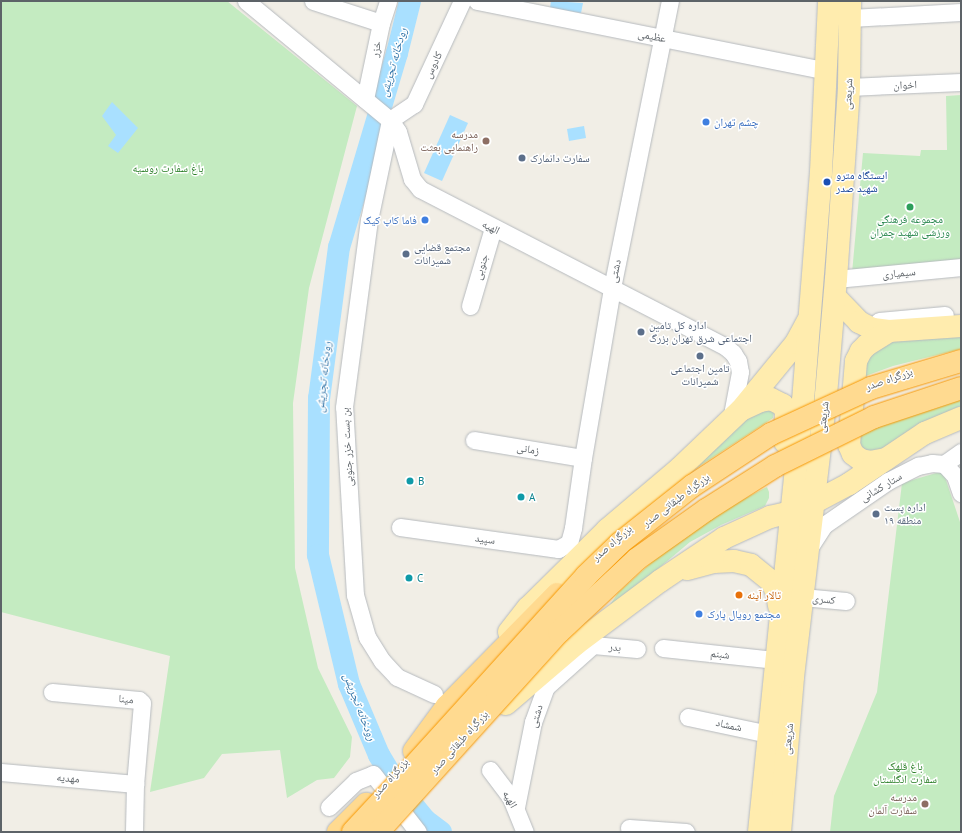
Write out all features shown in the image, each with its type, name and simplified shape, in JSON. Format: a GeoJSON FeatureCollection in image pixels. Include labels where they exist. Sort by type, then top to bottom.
{"type":"FeatureCollection","features":[{"type":"Feature","properties":{"kind":"highway","name":"بزرگراه صدر"},"geometry":{"type":"LineString","coordinates":[[338,832],[414,751],[447,706],[615,538],[690,483],[770,430],[869,385],[946,360],[961,357]]}},
{"type":"Feature","properties":{"kind":"highway","name":"بزرگراه طبقاتی صدر"},"geometry":{"type":"LineString","coordinates":[[352,832],[410,772],[586,576],[620,543],[692,486],[771,434],[871,388],[961,361]]}},
{"type":"Feature","properties":{"kind":"highway","name":"بزرگراه طبقاتی صدر"},"geometry":{"type":"LineString","coordinates":[[378,832],[559,632],[637,559],[706,510],[775,466],[874,417],[961,388]]}},
{"type":"Feature","properties":{"kind":"highway"},"geometry":{"type":"LineString","coordinates":[[396,832],[506,704],[567,637],[642,563],[708,513],[774,470],[853,436],[961,393]]}},
{"type":"Feature","properties":{"kind":"main road","name":"شریعتی"},"geometry":{"type":"LineString","coordinates":[[780,832],[802,596],[792,512],[810,316],[827,71],[829,1]]}},
{"type":"Feature","properties":{"kind":"main road","name":"شریعتی"},"geometry":{"type":"LineString","coordinates":[[759,832],[781,617],[799,564],[813,503],[838,285],[849,87],[850,9]]}},
{"type":"Feature","properties":{"kind":"main road"},"geometry":{"type":"LineString","coordinates":[[838,285],[859,322],[873,328],[889,331],[953,320]]}},
{"type":"Feature","properties":{"kind":"main road"},"geometry":{"type":"LineString","coordinates":[[472,681],[528,608],[606,530],[680,468],[736,415],[796,343],[810,316]]}},
{"type":"Feature","properties":{"kind":"main road"},"geometry":{"type":"LineString","coordinates":[[886,459],[871,462],[861,460],[853,454],[849,445],[856,361],[861,351],[867,345],[889,331]]}},
{"type":"Feature","properties":{"kind":"main road"},"geometry":{"type":"LineString","coordinates":[[736,415],[760,401],[771,399],[782,405],[786,412],[784,478],[782,492],[770,516]]}},
{"type":"Feature","properties":{"kind":"main road"},"geometry":{"type":"LineString","coordinates":[[506,704],[576,644],[660,581],[724,538],[770,516],[792,512],[813,503],[849,484],[925,433],[961,418]]}},
{"type":"Feature","properties":{"kind":"main road"},"geometry":{"type":"LineString","coordinates":[[660,581],[692,567],[714,562],[734,561],[751,566],[772,582],[777,592],[781,617]]}},
{"type":"Feature","properties":{"kind":"street","name":"الهیه"},"geometry":{"type":"LineString","coordinates":[[246,1],[390,119],[398,132],[412,179],[420,189],[726,347],[733,353],[738,361],[740,372],[736,415]]}},
{"type":"Feature","properties":{"kind":"street"},"geometry":{"type":"LineString","coordinates":[[313,1],[381,23]]}},
{"type":"Feature","properties":{"kind":"street","name":"خزر"},"geometry":{"type":"LineString","coordinates":[[366,98],[381,23],[388,1]]}},
{"type":"Feature","properties":{"kind":"street","name":"کادوس"},"geometry":{"type":"LineString","coordinates":[[402,144],[414,104],[462,1]]}},
{"type":"Feature","properties":{"kind":"street","name":"عظیمی"},"geometry":{"type":"LineString","coordinates":[[477,1],[827,71]]}},
{"type":"Feature","properties":{"kind":"street","name":"دشتی"},"geometry":{"type":"LineString","coordinates":[[569,543],[573,528],[583,458],[612,288],[670,1]]}},
{"type":"Feature","properties":{"kind":"street"},"geometry":{"type":"LineString","coordinates":[[850,9],[961,12]]}},
{"type":"Feature","properties":{"kind":"street","name":"اخوان"},"geometry":{"type":"LineString","coordinates":[[849,87],[961,82]]}},
{"type":"Feature","properties":{"kind":"street"},"geometry":{"type":"LineString","coordinates":[[390,119],[414,104]]}},
{"type":"Feature","properties":{"kind":"street","name":"بن بست خزر جنوبی"},"geometry":{"type":"LineString","coordinates":[[390,119],[369,220],[344,407],[355,595],[367,637],[382,660],[397,677],[434,694]]}},
{"type":"Feature","properties":{"kind":"street","name":"جنوبی"},"geometry":{"type":"LineString","coordinates":[[470,306],[493,228]]}},
{"type":"Feature","properties":{"kind":"street","name":"سیمیاری"},"geometry":{"type":"LineString","coordinates":[[838,285],[961,268]]}},
{"type":"Feature","properties":{"kind":"street"},"geometry":{"type":"LineString","coordinates":[[838,285],[846,295],[851,306],[860,316],[872,321],[953,320]]}},
{"type":"Feature","properties":{"kind":"street","name":"زمانی"},"geometry":{"type":"LineString","coordinates":[[474,440],[583,458]]}},
{"type":"Feature","properties":{"kind":"street"},"geometry":{"type":"LineString","coordinates":[[961,452],[944,464],[955,476],[961,493]]}},
{"type":"Feature","properties":{"kind":"street","name":"ستار کشانی"},"geometry":{"type":"LineString","coordinates":[[799,564],[814,538],[824,525],[883,484],[918,466],[932,463],[944,464]]}},
{"type":"Feature","properties":{"kind":"street","name":"سپید"},"geometry":{"type":"LineString","coordinates":[[400,527],[558,549],[569,543]]}},
{"type":"Feature","properties":{"kind":"street","name":"کسری"},"geometry":{"type":"LineString","coordinates":[[802,596],[846,602]]}},
{"type":"Feature","properties":{"kind":"street","name":"دشتی"},"geometry":{"type":"LineString","coordinates":[[516,807],[533,722],[546,687],[594,645]]}},
{"type":"Feature","properties":{"kind":"street","name":"بدر"},"geometry":{"type":"LineString","coordinates":[[594,645],[637,649]]}},
{"type":"Feature","properties":{"kind":"street","name":"شبنم"},"geometry":{"type":"LineString","coordinates":[[664,648],[776,660]]}},
{"type":"Feature","properties":{"kind":"street","name":"مینا"},"geometry":{"type":"LineString","coordinates":[[52,692],[139,700],[143,706],[135,784]]}},
{"type":"Feature","properties":{"kind":"street","name":"شمشاد"},"geometry":{"type":"LineString","coordinates":[[688,717],[769,734]]}},
{"type":"Feature","properties":{"kind":"street","name":"الهیه"},"geometry":{"type":"LineString","coordinates":[[490,770],[507,792],[516,807],[525,832]]}},
{"type":"Feature","properties":{"kind":"street","name":"مهدیه"},"geometry":{"type":"LineString","coordinates":[[1,772],[135,784]]}},
{"type":"Feature","properties":{"kind":"street"},"geometry":{"type":"LineString","coordinates":[[329,807],[356,781],[373,774],[418,832]]}},
{"type":"Feature","properties":{"kind":"street"},"geometry":{"type":"LineString","coordinates":[[134,832],[135,784]]}},
{"type":"Feature","properties":{"kind":"street"},"geometry":{"type":"LineString","coordinates":[[629,828],[686,832]]}},
{"type":"Feature","properties":{"kind":"green space","name":"باغ سفارت روسیه"},"geometry":{"type":"Polygon","coordinates":[[[1,1],[227,1],[357,106],[309,288],[293,403],[295,568],[318,668],[352,737],[350,757],[334,778],[317,780],[287,798],[280,750],[222,754],[204,778],[150,792],[170,656],[1,612],[1,1]]]}},
{"type":"Feature","properties":{"kind":"green space","name":"مجموعه فرهنگی ورزشی شهید چمران"},"geometry":{"type":"Polygon","coordinates":[[[961,95],[961,259],[852,273],[863,153],[920,156],[921,150],[947,150],[946,96],[961,95]]]}},
{"type":"Feature","properties":{"kind":"green space"},"geometry":{"type":"Polygon","coordinates":[[[961,331],[961,349],[893,366],[860,378],[863,359],[886,340],[961,331]]]}},
{"type":"Feature","properties":{"kind":"green space"},"geometry":{"type":"Polygon","coordinates":[[[961,398],[961,414],[865,456],[857,435],[891,421],[961,398]]]}},
{"type":"Feature","properties":{"kind":"green space"},"geometry":{"type":"Polygon","coordinates":[[[762,409],[774,411],[773,418],[669,486],[729,428],[762,409]]]}},
{"type":"Feature","properties":{"kind":"green space","name":"باغ قلهک سفارت انگلستان"},"geometry":{"type":"Polygon","coordinates":[[[943,471],[961,525],[961,832],[830,832],[834,796],[877,692],[902,483],[943,471]]]}},
{"type":"Feature","properties":{"kind":"green space"},"geometry":{"type":"Polygon","coordinates":[[[767,487],[769,498],[765,506],[721,525],[690,542],[603,615],[618,593],[653,561],[717,513],[767,487]]]}},
{"type":"Feature","properties":{"kind":"water"},"geometry":{"type":"Polygon","coordinates":[[[551,1],[583,3],[581,13],[550,8],[551,1]]]}},
{"type":"Feature","properties":{"kind":"water"},"geometry":{"type":"Polygon","coordinates":[[[112,102],[138,128],[118,153],[108,146],[116,135],[102,116],[112,102]]]}},
{"type":"Feature","properties":{"kind":"water"},"geometry":{"type":"Polygon","coordinates":[[[450,115],[468,123],[442,181],[424,173],[450,115]]]}},
{"type":"Feature","properties":{"kind":"water"},"geometry":{"type":"Polygon","coordinates":[[[584,126],[586,138],[569,141],[567,129],[584,126]]]}},
{"type":"Feature","properties":{"kind":"waterway","name":"رودخانه تجریش"},"geometry":{"type":"LineString","coordinates":[[410,1],[397,53],[339,247],[319,398],[318,555],[349,684],[379,755],[398,787],[425,820],[441,832]]}},
{"type":"Feature","properties":{"kind":"place","name":"چشم تهران"},"geometry":{"type":"Point","coordinates":[706,122]}},
{"type":"Feature","properties":{"kind":"place","name":"مدرسه راهنمایی بعثت"},"geometry":{"type":"Point","coordinates":[486,141]}},
{"type":"Feature","properties":{"kind":"place","name":"سفارت دانمارک"},"geometry":{"type":"Point","coordinates":[522,158]}},
{"type":"Feature","properties":{"kind":"place","name":"ایستگاه مترو شهید صدر"},"geometry":{"type":"Point","coordinates":[827,182]}},
{"type":"Feature","properties":{"kind":"place","name":"مجموعه فرهنگی ورزشی شهید چمران"},"geometry":{"type":"Point","coordinates":[910,207]}},
{"type":"Feature","properties":{"kind":"place","name":"فاما کاپ کیک"},"geometry":{"type":"Point","coordinates":[425,220]}},
{"type":"Feature","properties":{"kind":"place","name":"مجتمع قضایی شمیرانات"},"geometry":{"type":"Point","coordinates":[406,254]}},
{"type":"Feature","properties":{"kind":"place","name":"اداره کل تامین اجتماعی شرق تهران بزرگ"},"geometry":{"type":"Point","coordinates":[641,332]}},
{"type":"Feature","properties":{"kind":"place","name":"تامین اجتماعی شمیرانات"},"geometry":{"type":"Point","coordinates":[700,356]}},
{"type":"Feature","properties":{"kind":"place","name":"B"},"geometry":{"type":"Point","coordinates":[410,481]}},
{"type":"Feature","properties":{"kind":"place","name":"A"},"geometry":{"type":"Point","coordinates":[521,497]}},
{"type":"Feature","properties":{"kind":"place","name":"اداره پست منطقه ۱۹"},"geometry":{"type":"Point","coordinates":[876,514]}},
{"type":"Feature","properties":{"kind":"place","name":"C"},"geometry":{"type":"Point","coordinates":[409,578]}},
{"type":"Feature","properties":{"kind":"place","name":"تالار آینه"},"geometry":{"type":"Point","coordinates":[739,595]}},
{"type":"Feature","properties":{"kind":"place","name":"مجتمع رویال پارک"},"geometry":{"type":"Point","coordinates":[699,614]}},
{"type":"Feature","properties":{"kind":"place","name":"مدرسه سفارت آلمان"},"geometry":{"type":"Point","coordinates":[925,804]}}]}
